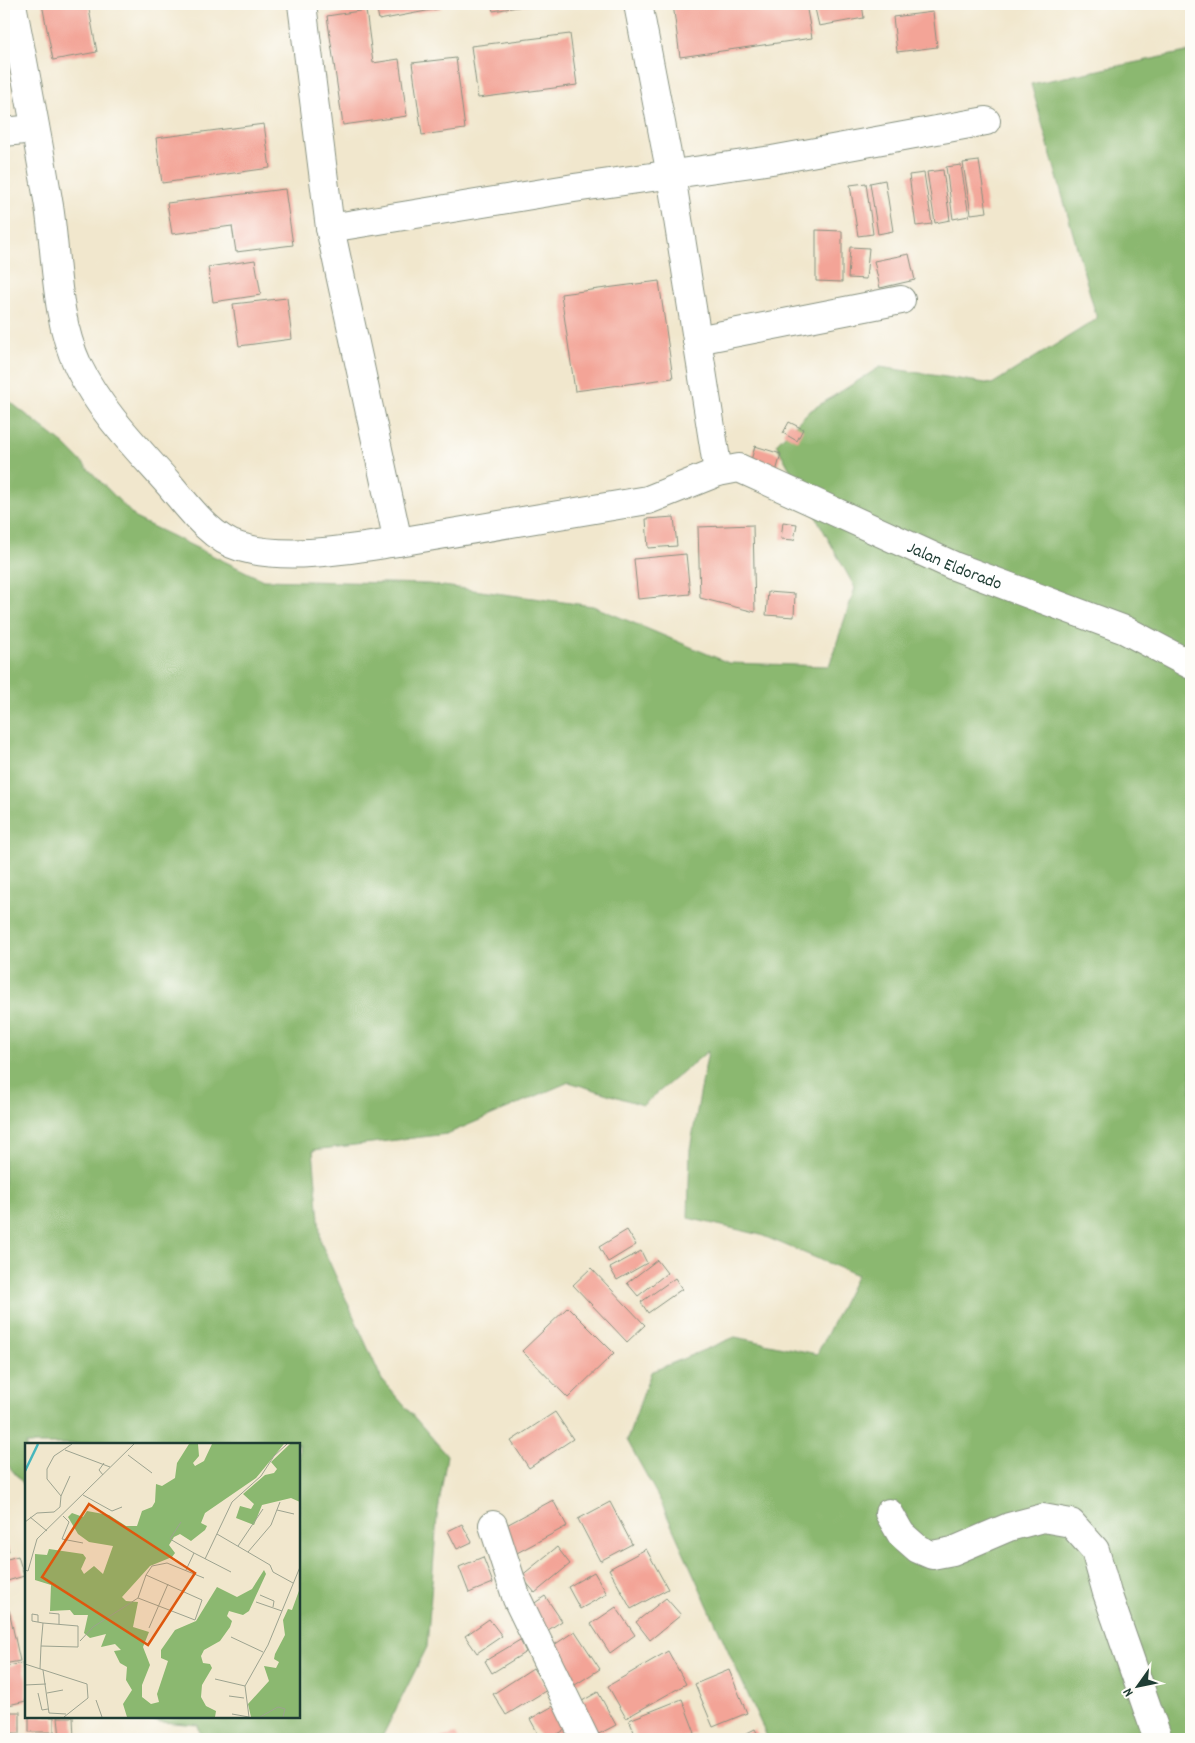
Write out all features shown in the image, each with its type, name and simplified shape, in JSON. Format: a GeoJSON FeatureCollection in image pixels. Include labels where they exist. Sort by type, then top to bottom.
{"type":"FeatureCollection","features":[{"type":"Feature","properties":{"kind":"street","name":"Jalan Eldorado"},"geometry":{"type":"LineString","coordinates":[[12,4],[49,207],[61,311],[78,365],[94,396],[120,430],[192,511],[218,535],[238,547],[273,553],[343,550],[398,542],[648,500],[718,472],[738,468],[954,566],[1125,630],[1191,665]]}},
{"type":"Feature","properties":{"kind":"street"},"geometry":{"type":"LineString","coordinates":[[302,4],[330,228],[398,542]]}},
{"type":"Feature","properties":{"kind":"street"},"geometry":{"type":"LineString","coordinates":[[638,4],[671,176],[718,472]]}},
{"type":"Feature","properties":{"kind":"street"},"geometry":{"type":"LineString","coordinates":[[330,228],[574,188],[671,176],[903,138],[986,121]]}},
{"type":"Feature","properties":{"kind":"street"},"geometry":{"type":"LineString","coordinates":[[4,132],[34,129]]}},
{"type":"Feature","properties":{"kind":"street"},"geometry":{"type":"LineString","coordinates":[[697,340],[901,300]]}},
{"type":"Feature","properties":{"kind":"street"},"geometry":{"type":"LineString","coordinates":[[889,1513],[901,1534],[918,1549],[932,1555],[953,1551],[1009,1527],[1043,1518],[1071,1523],[1095,1550],[1107,1593],[1158,1739]]}},
{"type":"Feature","properties":{"kind":"street"},"geometry":{"type":"LineString","coordinates":[[493,1525],[517,1599],[585,1739]]}},
{"type":"Feature","properties":{"kind":"green space"},"geometry":{"type":"Polygon","coordinates":[[[1191,51],[1191,1739],[768,1739],[660,1500],[627,1440],[651,1372],[735,1337],[817,1354],[857,1275],[761,1235],[688,1218],[690,1149],[708,1051],[643,1105],[569,1082],[447,1134],[313,1150],[321,1243],[382,1380],[447,1455],[437,1517],[427,1647],[381,1739],[201,1739],[198,1725],[113,1718],[300,1718],[300,1443],[25,1443],[25,1490],[23,1483],[4,1461],[4,397],[65,445],[137,519],[263,580],[428,584],[593,606],[729,663],[829,666],[855,588],[776,444],[808,412],[880,367],[992,384],[1097,319],[1031,84],[1191,51]]]}},
{"type":"Feature","properties":{"kind":"building"},"geometry":{"type":"Polygon","coordinates":[[[42,4],[88,4],[97,52],[53,60],[42,4]]]}},
{"type":"Feature","properties":{"kind":"building"},"geometry":{"type":"Polygon","coordinates":[[[376,4],[441,4],[442,8],[379,20],[376,4]]]}},
{"type":"Feature","properties":{"kind":"building"},"geometry":{"type":"Polygon","coordinates":[[[491,4],[530,4],[530,5],[493,11],[491,4]]]}},
{"type":"Feature","properties":{"kind":"building"},"geometry":{"type":"Polygon","coordinates":[[[673,4],[806,4],[812,38],[680,57],[673,4]]]}},
{"type":"Feature","properties":{"kind":"building"},"geometry":{"type":"Polygon","coordinates":[[[814,4],[862,4],[864,18],[819,26],[814,4]]]}},
{"type":"Feature","properties":{"kind":"building"},"geometry":{"type":"Polygon","coordinates":[[[868,4],[886,4],[886,5],[868,8],[868,4]]]}},
{"type":"Feature","properties":{"kind":"building"},"geometry":{"type":"Polygon","coordinates":[[[366,10],[373,63],[399,59],[407,116],[343,125],[327,16],[366,10]]]}},
{"type":"Feature","properties":{"kind":"building"},"geometry":{"type":"Polygon","coordinates":[[[933,12],[937,47],[897,52],[893,17],[933,12]]]}},
{"type":"Feature","properties":{"kind":"building"},"geometry":{"type":"Polygon","coordinates":[[[570,34],[577,85],[478,98],[471,46],[570,34]]]}},
{"type":"Feature","properties":{"kind":"building"},"geometry":{"type":"Polygon","coordinates":[[[456,58],[465,129],[422,135],[412,63],[456,58]]]}},
{"type":"Feature","properties":{"kind":"building"},"geometry":{"type":"Polygon","coordinates":[[[264,124],[270,168],[162,183],[156,138],[264,124]]]}},
{"type":"Feature","properties":{"kind":"building"},"geometry":{"type":"Polygon","coordinates":[[[979,161],[987,212],[971,214],[963,163],[979,161]]]}},
{"type":"Feature","properties":{"kind":"building"},"geometry":{"type":"Polygon","coordinates":[[[961,165],[969,216],[953,219],[946,167],[961,165]]]}},
{"type":"Feature","properties":{"kind":"building"},"geometry":{"type":"Polygon","coordinates":[[[943,170],[950,220],[935,223],[927,172],[943,170]]]}},
{"type":"Feature","properties":{"kind":"building"},"geometry":{"type":"Polygon","coordinates":[[[924,173],[932,224],[916,226],[909,175],[924,173]]]}},
{"type":"Feature","properties":{"kind":"building"},"geometry":{"type":"Polygon","coordinates":[[[885,180],[893,231],[878,234],[870,183],[885,180]]]}},
{"type":"Feature","properties":{"kind":"building"},"geometry":{"type":"Polygon","coordinates":[[[866,183],[873,234],[858,236],[850,185],[866,183]]]}},
{"type":"Feature","properties":{"kind":"building"},"geometry":{"type":"Polygon","coordinates":[[[285,189],[293,245],[236,252],[232,226],[172,234],[167,203],[285,189]]]}},
{"type":"Feature","properties":{"kind":"building"},"geometry":{"type":"Polygon","coordinates":[[[816,230],[842,231],[842,282],[816,281],[816,230]]]}},
{"type":"Feature","properties":{"kind":"building"},"geometry":{"type":"Polygon","coordinates":[[[850,247],[869,248],[866,279],[848,278],[850,247]]]}},
{"type":"Feature","properties":{"kind":"building"},"geometry":{"type":"Polygon","coordinates":[[[909,254],[915,280],[880,288],[874,261],[909,254]]]}},
{"type":"Feature","properties":{"kind":"building"},"geometry":{"type":"Polygon","coordinates":[[[255,260],[261,295],[213,302],[208,267],[255,260]]]}},
{"type":"Feature","properties":{"kind":"building"},"geometry":{"type":"Polygon","coordinates":[[[659,281],[673,378],[575,391],[561,294],[659,281]]]}},
{"type":"Feature","properties":{"kind":"building"},"geometry":{"type":"Polygon","coordinates":[[[287,298],[292,339],[239,346],[233,304],[287,298]]]}},
{"type":"Feature","properties":{"kind":"building"},"geometry":{"type":"Polygon","coordinates":[[[789,422],[803,429],[797,441],[783,433],[789,422]]]}},
{"type":"Feature","properties":{"kind":"building"},"geometry":{"type":"Polygon","coordinates":[[[755,446],[781,454],[776,472],[750,464],[755,446]]]}},
{"type":"Feature","properties":{"kind":"building"},"geometry":{"type":"Polygon","coordinates":[[[674,517],[677,546],[648,548],[646,519],[674,517]]]}},
{"type":"Feature","properties":{"kind":"building"},"geometry":{"type":"Polygon","coordinates":[[[783,522],[797,524],[794,540],[781,539],[783,522]]]}},
{"type":"Feature","properties":{"kind":"building"},"geometry":{"type":"Polygon","coordinates":[[[753,525],[755,612],[700,598],[698,527],[753,525]]]}},
{"type":"Feature","properties":{"kind":"building"},"geometry":{"type":"Polygon","coordinates":[[[686,554],[690,594],[638,599],[634,559],[686,554]]]}},
{"type":"Feature","properties":{"kind":"building"},"geometry":{"type":"Polygon","coordinates":[[[768,592],[795,594],[794,617],[766,615],[768,592]]]}},
{"type":"Feature","properties":{"kind":"building"},"geometry":{"type":"Polygon","coordinates":[[[627,1230],[636,1245],[608,1262],[599,1247],[627,1230]]]}},
{"type":"Feature","properties":{"kind":"building"},"geometry":{"type":"Polygon","coordinates":[[[641,1251],[647,1263],[617,1280],[610,1268],[641,1251]]]}},
{"type":"Feature","properties":{"kind":"building"},"geometry":{"type":"Polygon","coordinates":[[[657,1260],[667,1273],[638,1296],[627,1283],[657,1260]]]}},
{"type":"Feature","properties":{"kind":"building"},"geometry":{"type":"Polygon","coordinates":[[[591,1268],[645,1325],[627,1342],[573,1285],[591,1268]]]}},
{"type":"Feature","properties":{"kind":"building"},"geometry":{"type":"Polygon","coordinates":[[[675,1278],[682,1289],[648,1313],[641,1302],[675,1278]]]}},
{"type":"Feature","properties":{"kind":"building"},"geometry":{"type":"Polygon","coordinates":[[[568,1307],[614,1353],[568,1398],[522,1351],[568,1307]]]}},
{"type":"Feature","properties":{"kind":"building"},"geometry":{"type":"Polygon","coordinates":[[[555,1412],[573,1439],[529,1468],[511,1441],[555,1412]]]}},
{"type":"Feature","properties":{"kind":"building"},"geometry":{"type":"Polygon","coordinates":[[[553,1500],[567,1526],[515,1554],[501,1528],[553,1500]]]}},
{"type":"Feature","properties":{"kind":"building"},"geometry":{"type":"Polygon","coordinates":[[[610,1502],[632,1544],[600,1561],[578,1519],[610,1502]]]}},
{"type":"Feature","properties":{"kind":"building"},"geometry":{"type":"Polygon","coordinates":[[[462,1524],[472,1542],[457,1549],[448,1531],[462,1524]]]}},
{"type":"Feature","properties":{"kind":"building"},"geometry":{"type":"Polygon","coordinates":[[[4,1536],[9,1551],[4,1553],[4,1536]]]}},
{"type":"Feature","properties":{"kind":"building"},"geometry":{"type":"Polygon","coordinates":[[[557,1547],[570,1564],[535,1593],[521,1576],[557,1547]]]}},
{"type":"Feature","properties":{"kind":"building"},"geometry":{"type":"Polygon","coordinates":[[[646,1549],[668,1589],[631,1609],[609,1569],[646,1549]]]}},
{"type":"Feature","properties":{"kind":"building"},"geometry":{"type":"Polygon","coordinates":[[[18,1556],[24,1576],[4,1582],[4,1560],[18,1556]]]}},
{"type":"Feature","properties":{"kind":"building"},"geometry":{"type":"Polygon","coordinates":[[[483,1557],[493,1583],[469,1593],[459,1567],[483,1557]]]}},
{"type":"Feature","properties":{"kind":"building"},"geometry":{"type":"Polygon","coordinates":[[[594,1572],[607,1594],[580,1609],[568,1587],[594,1572]]]}},
{"type":"Feature","properties":{"kind":"building"},"geometry":{"type":"Polygon","coordinates":[[[545,1596],[562,1621],[542,1634],[526,1609],[545,1596]]]}},
{"type":"Feature","properties":{"kind":"building"},"geometry":{"type":"Polygon","coordinates":[[[666,1598],[681,1615],[650,1640],[636,1622],[666,1598]]]}},
{"type":"Feature","properties":{"kind":"building"},"geometry":{"type":"Polygon","coordinates":[[[616,1607],[635,1635],[610,1653],[591,1624],[616,1607]]]}},
{"type":"Feature","properties":{"kind":"building"},"geometry":{"type":"Polygon","coordinates":[[[9,1610],[20,1661],[4,1664],[4,1612],[9,1610]]]}},
{"type":"Feature","properties":{"kind":"building"},"geometry":{"type":"Polygon","coordinates":[[[489,1619],[502,1636],[477,1653],[465,1636],[489,1619]]]}},
{"type":"Feature","properties":{"kind":"building"},"geometry":{"type":"Polygon","coordinates":[[[575,1631],[600,1669],[575,1685],[551,1647],[575,1631]]]}},
{"type":"Feature","properties":{"kind":"building"},"geometry":{"type":"Polygon","coordinates":[[[520,1640],[526,1652],[492,1673],[485,1661],[520,1640]]]}},
{"type":"Feature","properties":{"kind":"building"},"geometry":{"type":"Polygon","coordinates":[[[668,1651],[686,1684],[626,1718],[608,1686],[668,1651]]]}},
{"type":"Feature","properties":{"kind":"building"},"geometry":{"type":"Polygon","coordinates":[[[22,1663],[25,1676],[25,1701],[4,1706],[4,1667],[22,1663]]]}},
{"type":"Feature","properties":{"kind":"building"},"geometry":{"type":"Polygon","coordinates":[[[533,1668],[547,1690],[506,1715],[493,1694],[533,1668]]]}},
{"type":"Feature","properties":{"kind":"building"},"geometry":{"type":"Polygon","coordinates":[[[729,1670],[747,1713],[713,1727],[695,1684],[729,1670]]]}},
{"type":"Feature","properties":{"kind":"building"},"geometry":{"type":"Polygon","coordinates":[[[598,1692],[616,1725],[593,1737],[575,1705],[598,1692]]]}},
{"type":"Feature","properties":{"kind":"building"},"geometry":{"type":"Polygon","coordinates":[[[682,1699],[695,1733],[680,1739],[637,1739],[629,1720],[682,1699]]]}},
{"type":"Feature","properties":{"kind":"building"},"geometry":{"type":"Polygon","coordinates":[[[564,1700],[577,1723],[549,1739],[541,1739],[530,1719],[564,1700]]]}},
{"type":"Feature","properties":{"kind":"building"},"geometry":{"type":"Polygon","coordinates":[[[4,1712],[20,1712],[20,1733],[4,1733],[4,1712]]]}},
{"type":"Feature","properties":{"kind":"building"},"geometry":{"type":"Polygon","coordinates":[[[29,1718],[54,1718],[54,1732],[29,1732],[29,1718]]]}},
{"type":"Feature","properties":{"kind":"building"},"geometry":{"type":"Polygon","coordinates":[[[58,1718],[73,1718],[74,1739],[60,1739],[58,1718]]]}},
{"type":"Feature","properties":{"kind":"building"},"geometry":{"type":"Polygon","coordinates":[[[755,1729],[760,1739],[735,1739],[755,1729]]]}},
{"type":"Feature","properties":{"kind":"building"},"geometry":{"type":"Polygon","coordinates":[[[58,1734],[58,1739],[33,1739],[33,1735],[58,1734]]]}},
{"type":"Feature","properties":{"kind":"building"},"geometry":{"type":"Polygon","coordinates":[[[456,1734],[458,1739],[436,1739],[456,1734]]]}}]}
